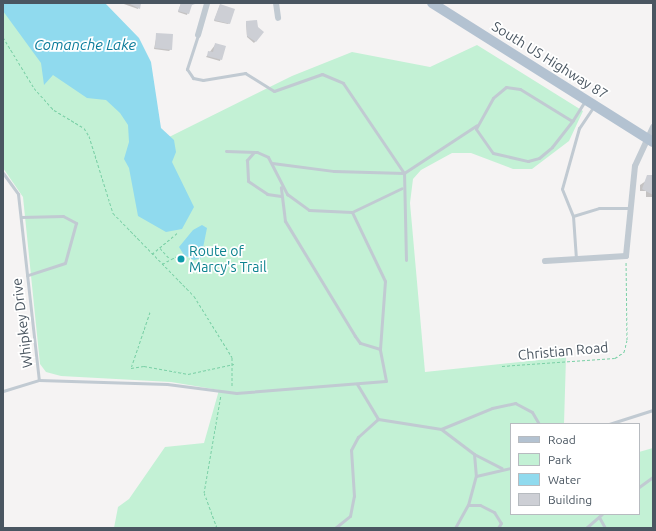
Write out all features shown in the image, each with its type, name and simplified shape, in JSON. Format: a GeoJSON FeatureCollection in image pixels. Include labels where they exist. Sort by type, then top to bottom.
{"type":"FeatureCollection","features":[{"type":"Feature","properties":{"kind":"main road","name":"South US Highway 87"},"geometry":{"type":"LineString","coordinates":[[432,3],[649,139]]}},
{"type":"Feature","properties":{"kind":"street"},"geometry":{"type":"LineString","coordinates":[[198,35],[207,3]]}},
{"type":"Feature","properties":{"kind":"street"},"geometry":{"type":"LineString","coordinates":[[276,3],[278,18]]}},
{"type":"Feature","properties":{"kind":"street"},"geometry":{"type":"LineString","coordinates":[[545,261],[626,256],[635,166],[649,139],[653,127]]}},
{"type":"Feature","properties":{"kind":"lane"},"geometry":{"type":"LineString","coordinates":[[198,35],[187,69],[192,78],[203,80],[245,73],[274,91],[322,74],[336,78],[348,90],[404,173],[402,188],[406,260]]}},
{"type":"Feature","properties":{"kind":"lane"},"geometry":{"type":"LineString","coordinates":[[272,163],[334,171],[404,173],[477,124],[493,98],[506,87],[520,89],[572,121]]}},
{"type":"Feature","properties":{"kind":"lane"},"geometry":{"type":"LineString","coordinates":[[477,124],[477,136],[493,153],[528,161],[547,152],[572,121],[590,102]]}},
{"type":"Feature","properties":{"kind":"lane"},"geometry":{"type":"LineString","coordinates":[[576,259],[573,216],[562,189],[565,169],[579,128],[590,102]]}},
{"type":"Feature","properties":{"kind":"lane"},"geometry":{"type":"LineString","coordinates":[[226,151],[254,152],[263,154],[272,163],[281,186],[285,221],[355,336],[360,342],[380,349]]}},
{"type":"Feature","properties":{"kind":"lane"},"geometry":{"type":"LineString","coordinates":[[254,152],[247,160],[248,181],[267,194],[282,196]]}},
{"type":"Feature","properties":{"kind":"lane","name":"Whipkey Drive"},"geometry":{"type":"LineString","coordinates":[[3,173],[18,194],[39,380]]}},
{"type":"Feature","properties":{"kind":"lane"},"geometry":{"type":"LineString","coordinates":[[281,186],[296,203],[309,210],[352,212],[402,188]]}},
{"type":"Feature","properties":{"kind":"lane"},"geometry":{"type":"LineString","coordinates":[[573,216],[599,208],[632,208]]}},
{"type":"Feature","properties":{"kind":"lane"},"geometry":{"type":"LineString","coordinates":[[3,391],[39,380],[167,384],[230,393],[386,381],[380,349],[385,282],[352,212]]}},
{"type":"Feature","properties":{"kind":"lane"},"geometry":{"type":"LineString","coordinates":[[21,217],[63,216],[76,223],[65,263],[27,275]]}},
{"type":"Feature","properties":{"kind":"lane"},"geometry":{"type":"LineString","coordinates":[[357,384],[378,419]]}},
{"type":"Feature","properties":{"kind":"lane"},"geometry":{"type":"LineString","coordinates":[[441,429],[492,408],[515,403],[532,412],[538,423]]}},
{"type":"Feature","properties":{"kind":"lane"},"geometry":{"type":"LineString","coordinates":[[612,423],[653,410]]}},
{"type":"Feature","properties":{"kind":"lane"},"geometry":{"type":"LineString","coordinates":[[378,419],[441,429],[474,454],[504,468]]}},
{"type":"Feature","properties":{"kind":"lane"},"geometry":{"type":"LineString","coordinates":[[336,528],[350,516],[354,496],[351,450],[358,437],[378,419]]}},
{"type":"Feature","properties":{"kind":"lane"},"geometry":{"type":"LineString","coordinates":[[455,528],[468,505],[476,476],[474,454]]}},
{"type":"Feature","properties":{"kind":"lane"},"geometry":{"type":"LineString","coordinates":[[476,476],[504,468],[510,468]]}},
{"type":"Feature","properties":{"kind":"lane"},"geometry":{"type":"LineString","coordinates":[[640,486],[653,477]]}},
{"type":"Feature","properties":{"kind":"lane"},"geometry":{"type":"LineString","coordinates":[[468,505],[480,505],[494,512],[501,523],[498,528]]}},
{"type":"Feature","properties":{"kind":"lane"},"geometry":{"type":"LineString","coordinates":[[586,528],[599,517],[604,528]]}},
{"type":"Feature","properties":{"kind":"path"},"geometry":{"type":"LineString","coordinates":[[3,38],[34,88],[43,98],[89,136],[109,204],[118,219],[129,233],[194,296],[234,364],[230,393]]}},
{"type":"Feature","properties":{"kind":"path"},"geometry":{"type":"LineString","coordinates":[[151,254],[177,233]]}},
{"type":"Feature","properties":{"kind":"path"},"geometry":{"type":"LineString","coordinates":[[160,248],[170,260]]}},
{"type":"Feature","properties":{"kind":"path"},"geometry":{"type":"LineString","coordinates":[[162,264],[179,255]]}},
{"type":"Feature","properties":{"kind":"path","name":"Christian Road"},"geometry":{"type":"LineString","coordinates":[[502,366],[615,358],[624,352],[627,340],[626,256]]}},
{"type":"Feature","properties":{"kind":"path"},"geometry":{"type":"LineString","coordinates":[[150,312],[131,368],[144,366],[188,374],[234,364]]}},
{"type":"Feature","properties":{"kind":"path"},"geometry":{"type":"LineString","coordinates":[[213,528],[217,527],[204,493],[221,392]]}},
{"type":"Feature","properties":{"kind":"green space"},"geometry":{"type":"Polygon","coordinates":[[[3,3],[122,100],[157,143],[292,76],[352,52],[430,67],[477,45],[583,111],[569,141],[532,169],[513,169],[471,153],[452,153],[421,170],[413,179],[410,203],[425,372],[566,357],[564,423],[510,423],[510,515],[640,515],[640,452],[653,448],[653,528],[114,528],[118,507],[129,499],[165,447],[204,443],[219,390],[171,382],[61,376],[46,372],[40,364],[23,197],[3,168],[3,3]]]}},
{"type":"Feature","properties":{"kind":"water","name":"Comanche Lake"},"geometry":{"type":"Polygon","coordinates":[[[3,3],[105,3],[139,38],[151,62],[161,128],[174,140],[176,152],[172,162],[194,207],[182,229],[166,232],[138,216],[129,168],[124,159],[129,142],[128,125],[120,113],[106,100],[87,98],[53,75],[44,85],[41,63],[3,11],[3,3]]]}},
{"type":"Feature","properties":{"kind":"water"},"geometry":{"type":"Polygon","coordinates":[[[202,225],[207,228],[202,253],[205,257],[194,260],[184,255],[179,247],[193,230],[202,225]]]}},
{"type":"Feature","properties":{"kind":"building"},"geometry":{"type":"Polygon","coordinates":[[[128,3],[141,3],[140,9],[128,3]]]}},
{"type":"Feature","properties":{"kind":"building"},"geometry":{"type":"Polygon","coordinates":[[[181,3],[198,3],[192,5],[189,14],[178,11],[181,3]]]}},
{"type":"Feature","properties":{"kind":"building"},"geometry":{"type":"Polygon","coordinates":[[[220,4],[235,9],[230,24],[214,20],[220,4]]]}},
{"type":"Feature","properties":{"kind":"building"},"geometry":{"type":"Polygon","coordinates":[[[257,20],[258,27],[264,32],[256,42],[247,36],[246,21],[257,20]]]}},
{"type":"Feature","properties":{"kind":"building"},"geometry":{"type":"Polygon","coordinates":[[[156,33],[173,34],[172,50],[155,48],[156,33]]]}},
{"type":"Feature","properties":{"kind":"building"},"geometry":{"type":"Polygon","coordinates":[[[215,43],[226,46],[222,60],[207,56],[208,51],[213,52],[215,43]]]}},
{"type":"Feature","properties":{"kind":"building"},"geometry":{"type":"Polygon","coordinates":[[[647,175],[653,175],[653,195],[642,189],[647,175]]]}},
{"type":"Feature","properties":{"kind":"place","name":"Route of Marcy's Trail"},"geometry":{"type":"Point","coordinates":[181,259]}}]}
